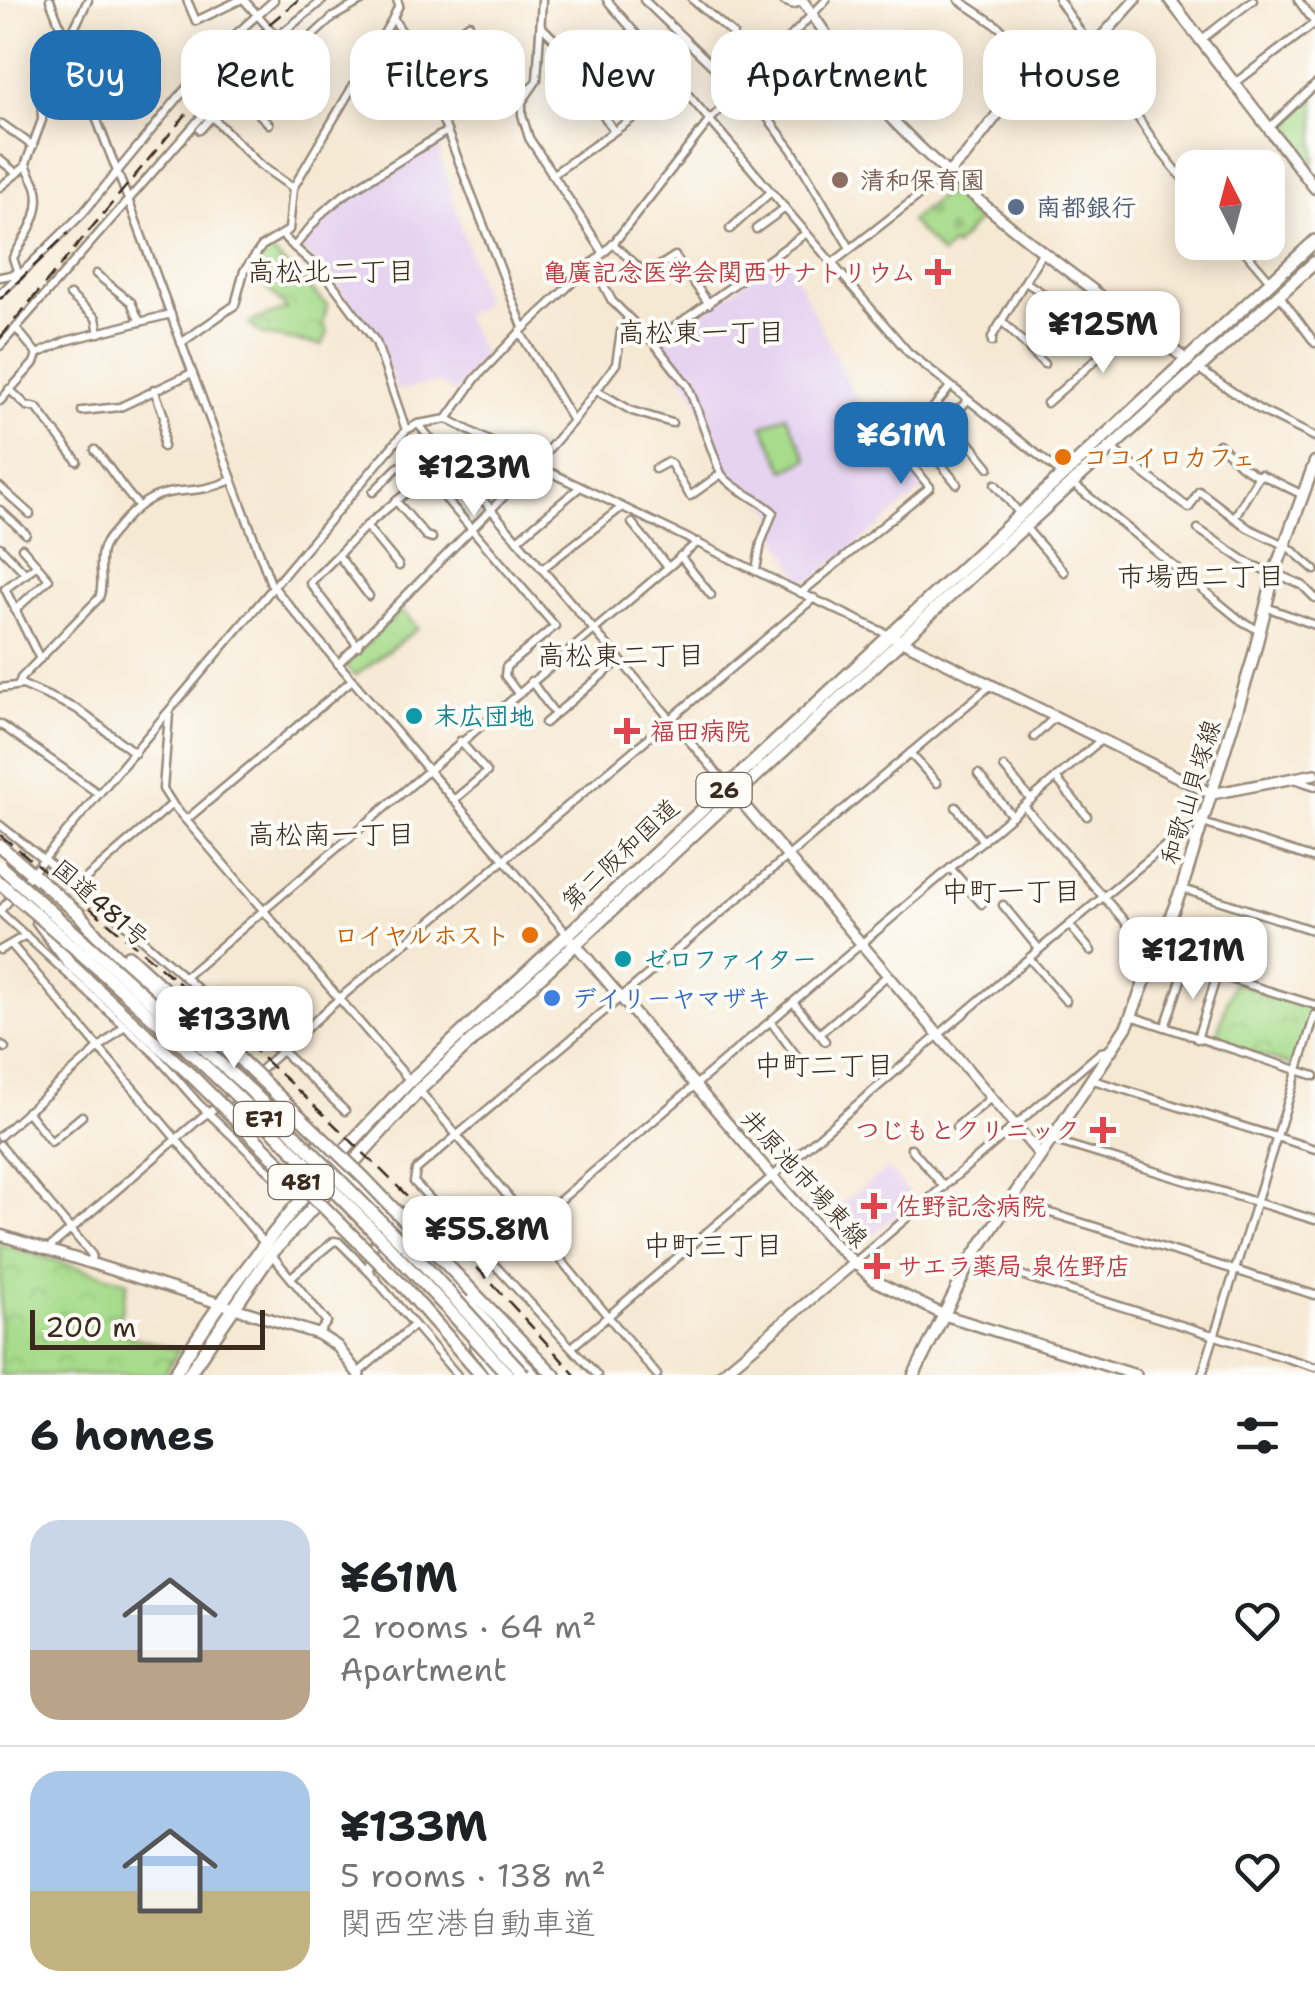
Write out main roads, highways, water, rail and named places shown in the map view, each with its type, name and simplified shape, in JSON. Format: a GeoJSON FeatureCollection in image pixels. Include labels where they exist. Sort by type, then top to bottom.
{"type":"FeatureCollection","features":[{"type":"Feature","properties":{"kind":"highway","name":"第二阪和国道"},"geometry":{"type":"LineString","coordinates":[[1068,480],[1111,449],[1315,241]]}},
{"type":"Feature","properties":{"kind":"highway","name":"第二阪和国道"},"geometry":{"type":"LineString","coordinates":[[174,1375],[332,1164],[1192,364],[1315,262]]}},
{"type":"Feature","properties":{"kind":"highway","name":"国道481号"},"geometry":{"type":"LineString","coordinates":[[0,846],[224,1044],[364,1177],[473,1292],[480,1307],[554,1375]]}},
{"type":"Feature","properties":{"kind":"highway","name":"E71"},"geometry":{"type":"LineString","coordinates":[[0,866],[250,1090],[423,1264],[524,1375]]}},
{"type":"Feature","properties":{"kind":"highway","name":"E71"},"geometry":{"type":"LineString","coordinates":[[0,886],[127,992],[244,1099],[400,1256],[506,1375]]}},
{"type":"Feature","properties":{"kind":"highway","name":"481"},"geometry":{"type":"LineString","coordinates":[[0,886],[317,1180],[506,1375]]}},
{"type":"Feature","properties":{"kind":"highway","name":"481"},"geometry":{"type":"LineString","coordinates":[[77,912],[109,948],[480,1307],[538,1373]]}},
{"type":"Feature","properties":{"kind":"highway","name":"481"},"geometry":{"type":"LineString","coordinates":[[42,924],[70,964],[193,1077],[406,1289],[481,1375]]}},
{"type":"Feature","properties":{"kind":"highway","name":"第二阪和国道"},"geometry":{"type":"LineString","coordinates":[[268,1248],[342,1174],[414,1086]]}},
{"type":"Feature","properties":{"kind":"highway","name":"第二阪和国道"},"geometry":{"type":"LineString","coordinates":[[188,1375],[226,1306]]}},
{"type":"Feature","properties":{"kind":"highway"},"geometry":{"type":"LineString","coordinates":[[430,1314],[493,1375]]}},
{"type":"Feature","properties":{"kind":"highway"},"geometry":{"type":"LineString","coordinates":[[466,1332],[493,1375]]}},
{"type":"Feature","properties":{"kind":"main road"},"geometry":{"type":"LineString","coordinates":[[1170,0],[1315,188]]}},
{"type":"Feature","properties":{"kind":"main road","name":"和歌山貝塚線"},"geometry":{"type":"LineString","coordinates":[[914,1375],[971,1260],[1113,1050],[1131,1016],[1182,888],[1252,662],[1274,573],[1302,495],[1312,480],[1315,462]]}},
{"type":"Feature","properties":{"kind":"railway"},"geometry":{"type":"LineString","coordinates":[[0,338],[242,47],[298,0]]}},
{"type":"Feature","properties":{"kind":"railway"},"geometry":{"type":"LineString","coordinates":[[0,299],[68,233]]}},
{"type":"Feature","properties":{"kind":"railway"},"geometry":{"type":"LineString","coordinates":[[0,835],[152,960],[300,1092],[441,1230],[575,1375]]}},
{"type":"Feature","properties":{"kind":"place","name":"清和保育園"},"geometry":{"type":"Point","coordinates":[840,180]}},
{"type":"Feature","properties":{"kind":"place","name":"南都銀行"},"geometry":{"type":"Point","coordinates":[1016,207]}},
{"type":"Feature","properties":{"kind":"place","name":"亀廣記念医学会関西サナトリウム"},"geometry":{"type":"Point","coordinates":[938,272]}},
{"type":"Feature","properties":{"kind":"place","name":"ココイロカフェ"},"geometry":{"type":"Point","coordinates":[1063,457]}},
{"type":"Feature","properties":{"kind":"place","name":"末広団地"},"geometry":{"type":"Point","coordinates":[414,716]}},
{"type":"Feature","properties":{"kind":"place","name":"福田病院"},"geometry":{"type":"Point","coordinates":[627,731]}},
{"type":"Feature","properties":{"kind":"place","name":"ロイヤルホスト"},"geometry":{"type":"Point","coordinates":[530,935]}},
{"type":"Feature","properties":{"kind":"place","name":"ゼロファイター"},"geometry":{"type":"Point","coordinates":[623,959]}},
{"type":"Feature","properties":{"kind":"place","name":"デイリーヤマザキ"},"geometry":{"type":"Point","coordinates":[552,998]}},
{"type":"Feature","properties":{"kind":"place","name":"つじもとクリニック"},"geometry":{"type":"Point","coordinates":[1103,1130]}},
{"type":"Feature","properties":{"kind":"place","name":"佐野記念病院"},"geometry":{"type":"Point","coordinates":[874,1206]}},
{"type":"Feature","properties":{"kind":"place","name":"サエラ薬局 泉佐野店"},"geometry":{"type":"Point","coordinates":[877,1266]}},
{"type":"Feature","properties":{"kind":"district","name":"高松北二丁目"},"geometry":{"type":"Point","coordinates":[331,271]}},
{"type":"Feature","properties":{"kind":"district","name":"高松東一丁目"},"geometry":{"type":"Point","coordinates":[701,332]}},
{"type":"Feature","properties":{"kind":"district","name":"市場西二丁目"},"geometry":{"type":"Point","coordinates":[1201,576]}},
{"type":"Feature","properties":{"kind":"district","name":"高松東二丁目"},"geometry":{"type":"Point","coordinates":[621,655]}},
{"type":"Feature","properties":{"kind":"district","name":"高松南一丁目"},"geometry":{"type":"Point","coordinates":[331,834]}},
{"type":"Feature","properties":{"kind":"district","name":"中町一丁目"},"geometry":{"type":"Point","coordinates":[1011,891]}},
{"type":"Feature","properties":{"kind":"district","name":"中町二丁目"},"geometry":{"type":"Point","coordinates":[824,1065]}},
{"type":"Feature","properties":{"kind":"district","name":"中町三丁目"},"geometry":{"type":"Point","coordinates":[713,1245]}}]}
